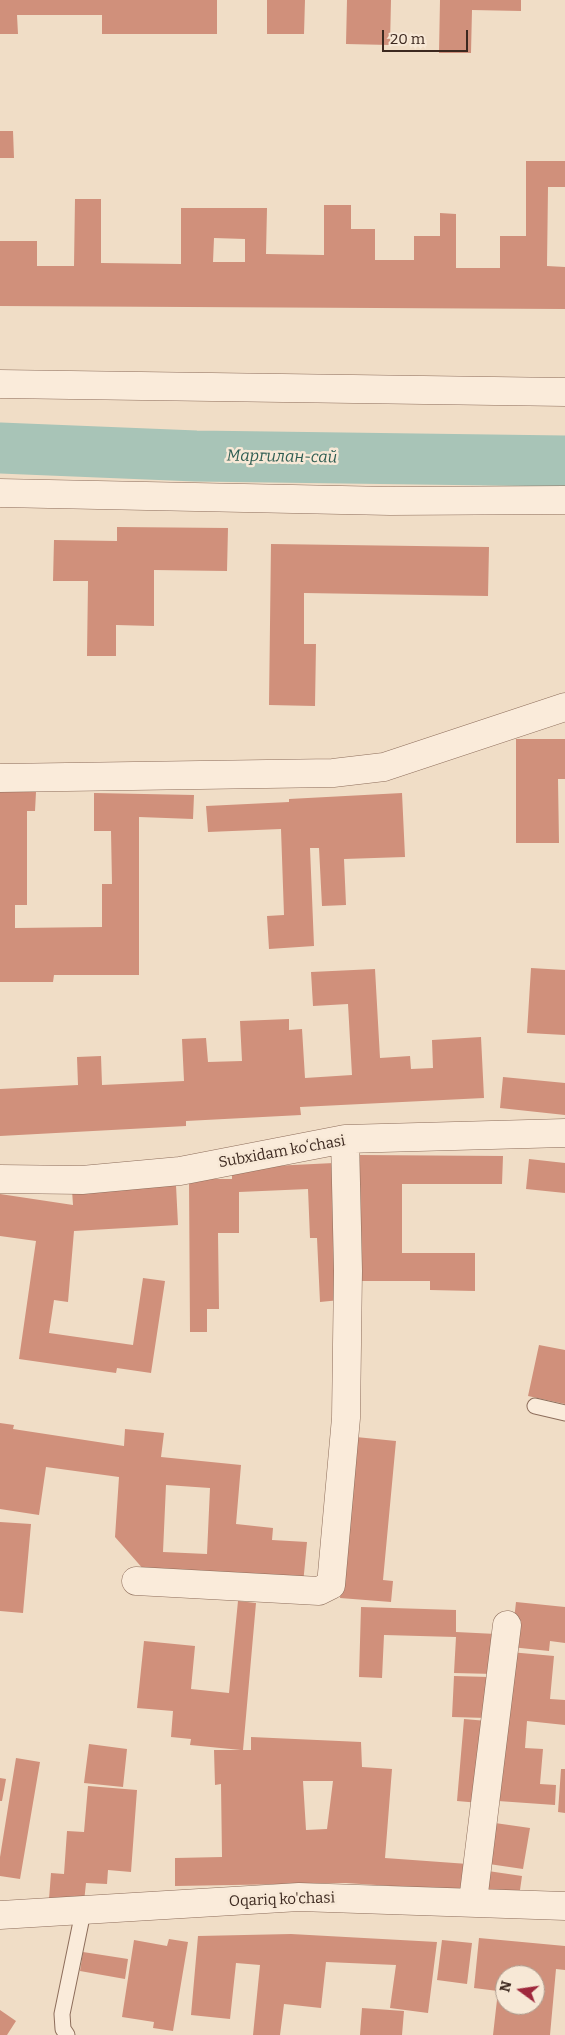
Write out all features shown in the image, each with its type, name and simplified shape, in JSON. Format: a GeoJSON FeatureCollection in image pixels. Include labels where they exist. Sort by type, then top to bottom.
{"type":"FeatureCollection","features":[{"type":"Feature","properties":{"kind":"street"},"geometry":{"type":"LineString","coordinates":[[0,384],[565,392]]}},
{"type":"Feature","properties":{"kind":"street"},"geometry":{"type":"LineString","coordinates":[[0,493],[390,501],[565,500]]}},
{"type":"Feature","properties":{"kind":"street"},"geometry":{"type":"LineString","coordinates":[[0,778],[333,773],[384,767],[565,707]]}},
{"type":"Feature","properties":{"kind":"street","name":"Subxidam koʻchasi"},"geometry":{"type":"LineString","coordinates":[[0,1179],[82,1180],[180,1171],[345,1139],[565,1133]]}},
{"type":"Feature","properties":{"kind":"street"},"geometry":{"type":"LineString","coordinates":[[136,1581],[319,1591],[331,1585],[346,1418],[348,1271],[345,1139]]}},
{"type":"Feature","properties":{"kind":"street"},"geometry":{"type":"LineString","coordinates":[[473,1902],[507,1625]]}},
{"type":"Feature","properties":{"kind":"street","name":"Oqariq ko'chasi"},"geometry":{"type":"LineString","coordinates":[[0,1915],[83,1912],[299,1897],[565,1906]]}},
{"type":"Feature","properties":{"kind":"lane"},"geometry":{"type":"LineString","coordinates":[[535,1406],[565,1412]]}},
{"type":"Feature","properties":{"kind":"lane"},"geometry":{"type":"LineString","coordinates":[[67,2035],[63,2028],[62,2014],[83,1912]]}},
{"type":"Feature","properties":{"kind":"building"},"geometry":{"type":"Polygon","coordinates":[[[0,0],[217,0],[217,34],[102,34],[102,15],[17,15],[18,34],[0,34],[0,0]]]}},
{"type":"Feature","properties":{"kind":"building"},"geometry":{"type":"Polygon","coordinates":[[[267,0],[305,0],[304,34],[267,34],[267,0]]]}},
{"type":"Feature","properties":{"kind":"building"},"geometry":{"type":"Polygon","coordinates":[[[347,0],[391,0],[390,45],[346,44],[347,0]]]}},
{"type":"Feature","properties":{"kind":"building"},"geometry":{"type":"Polygon","coordinates":[[[440,0],[521,0],[521,11],[472,10],[471,53],[439,53],[440,0]]]}},
{"type":"Feature","properties":{"kind":"building"},"geometry":{"type":"Polygon","coordinates":[[[0,131],[13,131],[14,158],[0,158],[0,131]]]}},
{"type":"Feature","properties":{"kind":"building"},"geometry":{"type":"Polygon","coordinates":[[[526,161],[565,161],[565,187],[548,187],[547,266],[565,267],[565,309],[0,306],[0,241],[37,241],[37,266],[74,266],[75,199],[101,199],[101,263],[181,264],[181,208],[267,208],[266,254],[324,255],[324,205],[351,205],[351,229],[375,229],[375,260],[414,260],[414,236],[440,236],[440,213],[456,214],[456,268],[500,268],[500,236],[526,236],[526,161]],[[214,238],[213,262],[245,262],[245,239],[214,238]]]}},
{"type":"Feature","properties":{"kind":"building"},"geometry":{"type":"Polygon","coordinates":[[[117,527],[228,528],[227,571],[154,570],[154,626],[116,625],[116,656],[87,656],[88,581],[53,581],[54,540],[117,541],[117,527]]]}},
{"type":"Feature","properties":{"kind":"building"},"geometry":{"type":"Polygon","coordinates":[[[271,544],[489,547],[488,596],[304,593],[304,644],[316,644],[315,706],[269,705],[271,544]]]}},
{"type":"Feature","properties":{"kind":"building"},"geometry":{"type":"Polygon","coordinates":[[[516,739],[565,739],[565,779],[558,779],[559,843],[516,843],[516,739]]]}},
{"type":"Feature","properties":{"kind":"building"},"geometry":{"type":"Polygon","coordinates":[[[0,792],[36,792],[35,811],[27,811],[27,905],[15,905],[15,928],[102,927],[102,884],[112,884],[111,831],[94,831],[94,793],[194,795],[193,819],[139,817],[139,975],[54,975],[53,982],[0,982],[0,792]]]}},
{"type":"Feature","properties":{"kind":"building"},"geometry":{"type":"Polygon","coordinates":[[[402,793],[405,857],[344,859],[346,905],[322,906],[319,848],[310,848],[314,946],[269,949],[267,916],[284,915],[281,829],[208,832],[206,806],[289,802],[289,799],[402,793]]]}},
{"type":"Feature","properties":{"kind":"building"},"geometry":{"type":"Polygon","coordinates":[[[531,968],[565,970],[565,1035],[527,1033],[531,968]]]}},
{"type":"Feature","properties":{"kind":"building"},"geometry":{"type":"Polygon","coordinates":[[[375,969],[380,1058],[410,1056],[411,1069],[433,1068],[432,1040],[481,1037],[484,1098],[300,1107],[301,1115],[186,1121],[186,1126],[0,1136],[0,1089],[78,1085],[77,1057],[101,1056],[102,1085],[184,1081],[182,1039],[206,1038],[208,1062],[242,1061],[240,1021],[289,1019],[289,1030],[302,1029],[305,1078],[352,1075],[348,1004],[313,1006],[311,972],[375,969]]]}},
{"type":"Feature","properties":{"kind":"building"},"geometry":{"type":"Polygon","coordinates":[[[503,1077],[565,1083],[565,1115],[500,1108],[503,1077]]]}},
{"type":"Feature","properties":{"kind":"building"},"geometry":{"type":"Polygon","coordinates":[[[360,1155],[503,1156],[502,1184],[402,1184],[402,1253],[475,1253],[475,1291],[430,1290],[430,1281],[359,1281],[360,1155]]]}},
{"type":"Feature","properties":{"kind":"building"},"geometry":{"type":"Polygon","coordinates":[[[529,1159],[565,1163],[565,1193],[526,1189],[529,1159]]]}},
{"type":"Feature","properties":{"kind":"building"},"geometry":{"type":"Polygon","coordinates":[[[334,1163],[340,1300],[320,1302],[317,1238],[310,1238],[308,1189],[239,1192],[239,1233],[218,1233],[219,1309],[207,1309],[207,1332],[190,1332],[189,1179],[232,1179],[232,1168],[334,1163]]]}},
{"type":"Feature","properties":{"kind":"building"},"geometry":{"type":"Polygon","coordinates":[[[176,1185],[178,1225],[74,1231],[68,1302],[54,1300],[49,1333],[133,1345],[143,1278],[165,1281],[151,1373],[117,1368],[116,1373],[19,1359],[36,1241],[0,1236],[0,1194],[73,1205],[72,1190],[176,1185]]]}},
{"type":"Feature","properties":{"kind":"building"},"geometry":{"type":"Polygon","coordinates":[[[539,1345],[565,1350],[565,1404],[528,1396],[539,1345]]]}},
{"type":"Feature","properties":{"kind":"building"},"geometry":{"type":"Polygon","coordinates":[[[0,1423],[14,1425],[13,1429],[124,1446],[125,1429],[164,1433],[161,1457],[241,1465],[236,1524],[273,1528],[272,1540],[307,1542],[303,1584],[145,1571],[115,1537],[119,1477],[46,1467],[39,1515],[0,1509],[0,1423]],[[166,1485],[163,1552],[207,1554],[210,1488],[166,1485]]]}},
{"type":"Feature","properties":{"kind":"building"},"geometry":{"type":"Polygon","coordinates":[[[356,1437],[396,1441],[383,1580],[393,1581],[391,1602],[340,1598],[356,1437]]]}},
{"type":"Feature","properties":{"kind":"building"},"geometry":{"type":"Polygon","coordinates":[[[0,1522],[31,1524],[23,1613],[0,1611],[0,1522]]]}},
{"type":"Feature","properties":{"kind":"building"},"geometry":{"type":"Polygon","coordinates":[[[238,1601],[256,1603],[243,1750],[251,1750],[251,1737],[361,1742],[362,1767],[392,1769],[385,1858],[468,1864],[467,1891],[346,1883],[175,1886],[175,1858],[222,1857],[221,1784],[215,1785],[214,1750],[241,1750],[190,1745],[191,1739],[171,1737],[173,1711],[137,1708],[144,1641],[195,1646],[191,1689],[229,1693],[238,1601]],[[303,1781],[306,1830],[327,1829],[333,1781],[303,1781]]]}},
{"type":"Feature","properties":{"kind":"building"},"geometry":{"type":"Polygon","coordinates":[[[516,1602],[565,1607],[565,1643],[550,1641],[549,1651],[511,1647],[516,1602]]]}},
{"type":"Feature","properties":{"kind":"building"},"geometry":{"type":"Polygon","coordinates":[[[361,1607],[456,1610],[456,1632],[496,1634],[494,1674],[454,1673],[456,1637],[384,1635],[382,1678],[359,1677],[361,1607]]]}},
{"type":"Feature","properties":{"kind":"building"},"geometry":{"type":"Polygon","coordinates":[[[510,1652],[554,1656],[550,1699],[565,1700],[565,1725],[527,1721],[525,1748],[543,1749],[540,1784],[556,1785],[555,1805],[498,1801],[510,1652]]]}},
{"type":"Feature","properties":{"kind":"building"},"geometry":{"type":"Polygon","coordinates":[[[454,1676],[489,1677],[487,1718],[452,1717],[454,1676]]]}},
{"type":"Feature","properties":{"kind":"building"},"geometry":{"type":"Polygon","coordinates":[[[464,1719],[487,1721],[480,1803],[457,1801],[464,1719]]]}},
{"type":"Feature","properties":{"kind":"building"},"geometry":{"type":"Polygon","coordinates":[[[89,1744],[127,1749],[123,1787],[84,1783],[89,1744]]]}},
{"type":"Feature","properties":{"kind":"building"},"geometry":{"type":"Polygon","coordinates":[[[16,1758],[40,1762],[20,1879],[0,1876],[0,1857],[16,1758]]]}},
{"type":"Feature","properties":{"kind":"building"},"geometry":{"type":"Polygon","coordinates":[[[561,1769],[565,1769],[565,1813],[558,1812],[561,1769]]]}},
{"type":"Feature","properties":{"kind":"building"},"geometry":{"type":"Polygon","coordinates":[[[0,1778],[6,1779],[2,1801],[0,1801],[0,1778]]]}},
{"type":"Feature","properties":{"kind":"building"},"geometry":{"type":"Polygon","coordinates":[[[88,1786],[137,1790],[131,1872],[108,1870],[107,1884],[86,1883],[84,1902],[49,1899],[51,1873],[64,1874],[67,1831],[84,1832],[88,1786]]]}},
{"type":"Feature","properties":{"kind":"building"},"geometry":{"type":"Polygon","coordinates":[[[495,1823],[530,1828],[523,1869],[489,1864],[495,1823]]]}},
{"type":"Feature","properties":{"kind":"building"},"geometry":{"type":"Polygon","coordinates":[[[488,1871],[522,1876],[519,1897],[485,1892],[488,1871]]]}},
{"type":"Feature","properties":{"kind":"building"},"geometry":{"type":"Polygon","coordinates":[[[291,1934],[437,1942],[428,2013],[390,2008],[396,1965],[326,1962],[321,2008],[284,2004],[280,2035],[253,2035],[260,1965],[236,1963],[230,2019],[191,2015],[198,1936],[291,1934]]]}},
{"type":"Feature","properties":{"kind":"building"},"geometry":{"type":"Polygon","coordinates":[[[479,1938],[565,1946],[565,1970],[556,1969],[550,2035],[493,2035],[495,2015],[545,2015],[545,1965],[495,1965],[495,1991],[474,1988],[479,1938]]]}},
{"type":"Feature","properties":{"kind":"building"},"geometry":{"type":"Polygon","coordinates":[[[169,1939],[188,1942],[173,2031],[153,2028],[154,2022],[122,2017],[134,1940],[167,1946],[169,1939]]]}},
{"type":"Feature","properties":{"kind":"building"},"geometry":{"type":"Polygon","coordinates":[[[442,1940],[472,1943],[467,1984],[437,1980],[442,1940]]]}},
{"type":"Feature","properties":{"kind":"building"},"geometry":{"type":"Polygon","coordinates":[[[83,1952],[128,1959],[125,1979],[80,1971],[83,1952]]]}},
{"type":"Feature","properties":{"kind":"building"},"geometry":{"type":"Polygon","coordinates":[[[362,2008],[404,2011],[402,2035],[360,2035],[362,2008]]]}},
{"type":"Feature","properties":{"kind":"building"},"geometry":{"type":"Polygon","coordinates":[[[0,2010],[16,2021],[7,2035],[0,2035],[0,2010]]]}},
{"type":"Feature","properties":{"kind":"waterway","name":"Маргилан-сай"},"geometry":{"type":"LineString","coordinates":[[0,448],[196,456],[565,461]]}}]}
